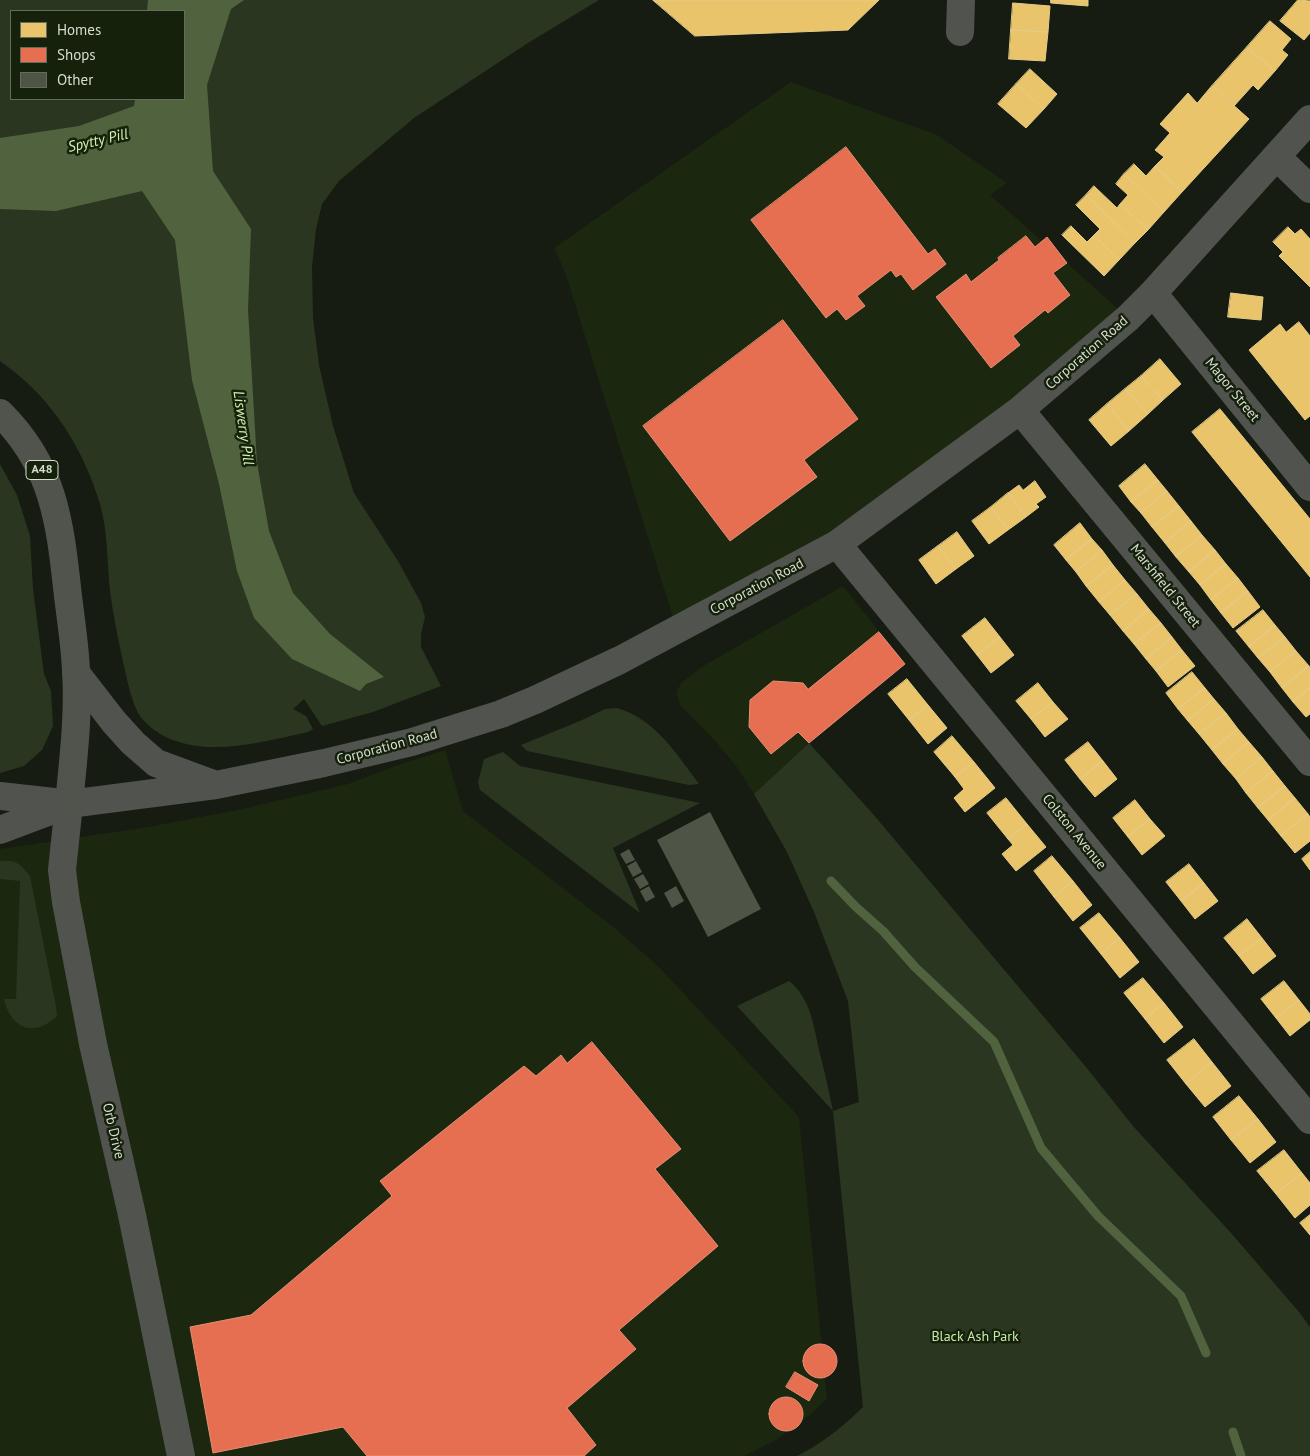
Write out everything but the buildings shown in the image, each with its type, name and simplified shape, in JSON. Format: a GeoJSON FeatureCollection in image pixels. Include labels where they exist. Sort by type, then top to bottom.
{"type":"FeatureCollection","features":[{"type":"Feature","properties":{"kind":"main road","name":"A48"},"geometry":{"type":"LineString","coordinates":[[0,413],[12,425],[38,463],[52,496],[62,538],[76,673],[76,732],[69,804]]}},
{"type":"Feature","properties":{"kind":"street"},"geometry":{"type":"LineString","coordinates":[[960,32],[962,0]]}},
{"type":"Feature","properties":{"kind":"street","name":"Corporation Road"},"geometry":{"type":"LineString","coordinates":[[0,830],[69,804],[216,785],[324,763],[412,742],[502,714],[620,660],[837,544],[1020,410],[1128,318],[1153,293],[1310,119]]}},
{"type":"Feature","properties":{"kind":"street"},"geometry":{"type":"LineString","coordinates":[[1277,157],[1310,189]]}},
{"type":"Feature","properties":{"kind":"street","name":"Magor Street"},"geometry":{"type":"LineString","coordinates":[[1153,293],[1310,487]]}},
{"type":"Feature","properties":{"kind":"street","name":"Marshfield Street"},"geometry":{"type":"LineString","coordinates":[[1020,410],[1310,762]]}},
{"type":"Feature","properties":{"kind":"street","name":"Colston Avenue"},"geometry":{"type":"LineString","coordinates":[[837,544],[1310,1120]]}},
{"type":"Feature","properties":{"kind":"street"},"geometry":{"type":"LineString","coordinates":[[76,673],[114,722],[133,743],[156,763],[216,785]]}},
{"type":"Feature","properties":{"kind":"street","name":"Corporation Road"},"geometry":{"type":"LineString","coordinates":[[0,796],[69,804]]}},
{"type":"Feature","properties":{"kind":"street","name":"Orb Drive"},"geometry":{"type":"LineString","coordinates":[[69,804],[62,870],[66,902],[93,1044],[132,1215],[181,1456]]}},
{"type":"Feature","properties":{"kind":"shaded area"},"geometry":{"type":"Polygon","coordinates":[[[791,82],[937,135],[1007,183],[990,195],[1128,318],[975,443],[677,630],[565,272],[554,248],[791,82]]]}},
{"type":"Feature","properties":{"kind":"shaded area"},"geometry":{"type":"Polygon","coordinates":[[[843,586],[905,664],[809,743],[754,794],[737,767],[681,706],[676,693],[681,683],[703,666],[843,586]]]}},
{"type":"Feature","properties":{"kind":"shaded area"},"geometry":{"type":"Polygon","coordinates":[[[445,750],[463,811],[616,929],[659,967],[799,1117],[827,1399],[812,1413],[776,1440],[744,1456],[0,1456],[0,849],[148,827],[238,810],[348,784],[445,750]]]}},
{"type":"Feature","properties":{"kind":"green space"},"geometry":{"type":"Polygon","coordinates":[[[0,0],[599,0],[528,43],[414,118],[339,181],[322,204],[316,229],[312,267],[313,318],[319,365],[333,426],[354,493],[398,561],[421,603],[425,617],[421,634],[421,647],[441,686],[373,712],[322,726],[304,699],[293,709],[306,716],[313,729],[308,732],[258,743],[206,747],[189,745],[158,733],[138,713],[129,688],[111,600],[103,514],[94,485],[78,450],[58,417],[46,402],[18,375],[0,361],[0,0]]]}},
{"type":"Feature","properties":{"kind":"green space"},"geometry":{"type":"Polygon","coordinates":[[[0,464],[17,495],[30,536],[33,589],[44,674],[51,691],[53,726],[42,750],[24,766],[0,773],[0,464]]]}},
{"type":"Feature","properties":{"kind":"green space"},"geometry":{"type":"Polygon","coordinates":[[[617,708],[642,720],[664,738],[699,784],[689,785],[527,751],[521,745],[605,709],[617,708]]]}},
{"type":"Feature","properties":{"kind":"green space","name":"Black Ash Park"},"geometry":{"type":"Polygon","coordinates":[[[809,743],[873,814],[1086,1067],[1133,1126],[1231,1233],[1310,1327],[1310,1456],[797,1456],[832,1434],[863,1407],[833,1111],[859,1102],[848,1001],[814,912],[787,852],[754,794],[809,743]]]}},
{"type":"Feature","properties":{"kind":"green space"},"geometry":{"type":"Polygon","coordinates":[[[503,752],[520,766],[700,803],[613,848],[640,913],[480,790],[478,782],[484,759],[503,752]]]}},
{"type":"Feature","properties":{"kind":"green space"},"geometry":{"type":"Polygon","coordinates":[[[0,861],[17,863],[30,876],[57,1016],[40,1027],[24,1027],[18,1023],[7,1009],[4,999],[16,999],[20,881],[0,879],[0,861]]]}},
{"type":"Feature","properties":{"kind":"green space"},"geometry":{"type":"Polygon","coordinates":[[[789,981],[796,988],[807,1005],[810,1014],[833,1111],[737,1006],[789,981]]]}},
{"type":"Feature","properties":{"kind":"water"},"geometry":{"type":"Polygon","coordinates":[[[148,0],[244,0],[231,9],[207,85],[213,171],[251,229],[248,310],[257,463],[269,531],[293,593],[330,634],[384,677],[366,684],[360,691],[292,659],[254,618],[237,571],[219,484],[192,380],[175,240],[142,191],[56,211],[0,209],[0,138],[79,126],[134,106],[135,100],[185,100],[185,10],[147,10],[148,0]]]}},
{"type":"Feature","properties":{"kind":"waterway"},"geometry":{"type":"LineString","coordinates":[[831,881],[883,931],[915,967],[994,1042],[1041,1148],[1098,1216],[1181,1296],[1206,1353]]}},
{"type":"Feature","properties":{"kind":"waterway"},"geometry":{"type":"LineString","coordinates":[[1233,1432],[1241,1456]]}},
{"type":"Feature","properties":{"kind":"water label","name":"Spytty Pill"},"geometry":{"type":"Point","coordinates":[98,141]}},
{"type":"Feature","properties":{"kind":"water label","name":"Liswerry Pill"},"geometry":{"type":"Point","coordinates":[243,428]}}]}
